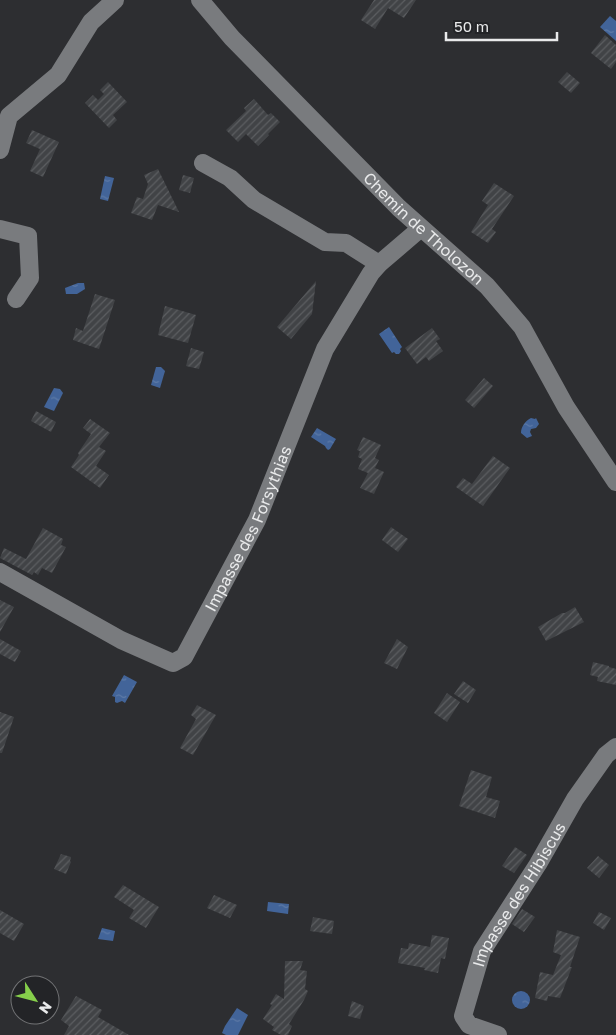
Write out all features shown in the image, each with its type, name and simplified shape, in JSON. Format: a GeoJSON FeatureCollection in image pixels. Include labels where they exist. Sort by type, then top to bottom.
{"type":"FeatureCollection","features":[{"type":"Feature","properties":{"kind":"street"},"geometry":{"type":"LineString","coordinates":[[0,150],[9,116],[58,75],[91,22],[116,0]]}},
{"type":"Feature","properties":{"kind":"street","name":"Chemin de Tholozon"},"geometry":{"type":"LineString","coordinates":[[200,0],[232,38],[399,208],[487,286],[522,327],[566,407],[616,482]]}},
{"type":"Feature","properties":{"kind":"street"},"geometry":{"type":"LineString","coordinates":[[203,163],[230,178],[254,200],[325,242],[346,243],[379,264]]}},
{"type":"Feature","properties":{"kind":"street","name":"Impasse des Forsythias"},"geometry":{"type":"LineString","coordinates":[[0,572],[121,640],[173,663],[184,657],[257,520],[325,349],[371,273],[421,228]]}},
{"type":"Feature","properties":{"kind":"street"},"geometry":{"type":"LineString","coordinates":[[0,229],[28,236],[30,278],[16,299]]}},
{"type":"Feature","properties":{"kind":"street","name":"Impasse des Hibiscus"},"geometry":{"type":"LineString","coordinates":[[498,1035],[469,1025],[463,1016],[482,951],[538,864],[574,799],[606,755],[616,747]]}},
{"type":"Feature","properties":{"kind":"water"},"geometry":{"type":"Polygon","coordinates":[[[610,16],[616,21],[616,41],[600,27],[610,16]]]}},
{"type":"Feature","properties":{"kind":"water"},"geometry":{"type":"Polygon","coordinates":[[[105,176],[114,178],[108,201],[100,199],[105,176]]]}},
{"type":"Feature","properties":{"kind":"water"},"geometry":{"type":"Polygon","coordinates":[[[78,283],[84,283],[85,289],[77,294],[66,294],[65,288],[78,283]]]}},
{"type":"Feature","properties":{"kind":"water"},"geometry":{"type":"Polygon","coordinates":[[[389,327],[402,347],[399,354],[392,353],[379,334],[389,327]]]}},
{"type":"Feature","properties":{"kind":"water"},"geometry":{"type":"Polygon","coordinates":[[[156,367],[161,367],[165,371],[160,388],[151,385],[156,367]]]}},
{"type":"Feature","properties":{"kind":"water"},"geometry":{"type":"Polygon","coordinates":[[[54,388],[60,389],[63,393],[54,411],[44,407],[54,388]]]}},
{"type":"Feature","properties":{"kind":"water"},"geometry":{"type":"Polygon","coordinates":[[[531,418],[536,418],[539,424],[536,428],[531,429],[532,436],[527,438],[521,431],[525,422],[531,418]]]}},
{"type":"Feature","properties":{"kind":"water"},"geometry":{"type":"Polygon","coordinates":[[[317,428],[336,439],[330,449],[328,450],[311,437],[317,428]]]}},
{"type":"Feature","properties":{"kind":"water"},"geometry":{"type":"Polygon","coordinates":[[[124,675],[137,682],[125,703],[122,701],[117,703],[115,702],[115,697],[112,696],[124,675]]]}},
{"type":"Feature","properties":{"kind":"water"},"geometry":{"type":"Polygon","coordinates":[[[268,902],[289,904],[288,914],[267,911],[268,902]]]}},
{"type":"Feature","properties":{"kind":"water"},"geometry":{"type":"Polygon","coordinates":[[[102,928],[115,931],[113,941],[98,939],[102,928]]]}},
{"type":"Feature","properties":{"kind":"water"},"geometry":{"type":"Polygon","coordinates":[[[521,991],[527,994],[530,1000],[527,1006],[521,1009],[515,1006],[512,1000],[515,994],[521,991]]]}},
{"type":"Feature","properties":{"kind":"water"},"geometry":{"type":"Polygon","coordinates":[[[237,1008],[248,1015],[238,1035],[222,1033],[225,1026],[237,1008]]]}},
{"type":"Feature","properties":{"kind":"building"},"geometry":{"type":"Polygon","coordinates":[[[374,0],[416,0],[404,18],[388,8],[375,29],[361,20],[374,0]]]}},
{"type":"Feature","properties":{"kind":"building"},"geometry":{"type":"Polygon","coordinates":[[[605,35],[616,45],[616,62],[611,69],[591,53],[605,35]]]}},
{"type":"Feature","properties":{"kind":"building"},"geometry":{"type":"Polygon","coordinates":[[[567,72],[580,83],[571,93],[558,82],[567,72]]]}},
{"type":"Feature","properties":{"kind":"building"},"geometry":{"type":"Polygon","coordinates":[[[108,82],[127,102],[113,115],[117,120],[109,128],[85,103],[93,95],[98,100],[104,94],[100,90],[108,82]]]}},
{"type":"Feature","properties":{"kind":"building"},"geometry":{"type":"Polygon","coordinates":[[[254,99],[268,115],[271,113],[280,122],[258,146],[246,134],[238,142],[226,130],[246,111],[244,108],[254,99]]]}},
{"type":"Feature","properties":{"kind":"building"},"geometry":{"type":"Polygon","coordinates":[[[32,130],[59,142],[43,177],[30,171],[40,149],[26,143],[32,130]]]}},
{"type":"Feature","properties":{"kind":"building"},"geometry":{"type":"Polygon","coordinates":[[[158,169],[179,212],[158,205],[152,220],[131,213],[137,197],[143,199],[148,184],[144,175],[158,169]]]}},
{"type":"Feature","properties":{"kind":"building"},"geometry":{"type":"Polygon","coordinates":[[[183,175],[194,178],[190,193],[179,190],[183,175]]]}},
{"type":"Feature","properties":{"kind":"building"},"geometry":{"type":"Polygon","coordinates":[[[494,183],[514,196],[492,229],[496,232],[488,243],[471,232],[488,205],[482,201],[494,183]]]}},
{"type":"Feature","properties":{"kind":"building"},"geometry":{"type":"Polygon","coordinates":[[[316,281],[312,314],[291,339],[277,327],[316,281]]]}},
{"type":"Feature","properties":{"kind":"building"},"geometry":{"type":"Polygon","coordinates":[[[95,294],[115,300],[99,349],[73,340],[76,328],[83,331],[95,294]]]}},
{"type":"Feature","properties":{"kind":"building"},"geometry":{"type":"Polygon","coordinates":[[[165,306],[196,315],[188,343],[158,335],[165,306]]]}},
{"type":"Feature","properties":{"kind":"building"},"geometry":{"type":"Polygon","coordinates":[[[432,328],[440,339],[436,341],[443,351],[429,361],[426,357],[417,364],[405,348],[432,328]]]}},
{"type":"Feature","properties":{"kind":"building"},"geometry":{"type":"Polygon","coordinates":[[[191,348],[204,352],[199,369],[186,366],[191,348]]]}},
{"type":"Feature","properties":{"kind":"building"},"geometry":{"type":"Polygon","coordinates":[[[484,378],[493,386],[474,408],[465,400],[484,378]]]}},
{"type":"Feature","properties":{"kind":"building"},"geometry":{"type":"Polygon","coordinates":[[[36,411],[56,422],[51,432],[31,421],[36,411]]]}},
{"type":"Feature","properties":{"kind":"building"},"geometry":{"type":"Polygon","coordinates":[[[90,419],[110,433],[99,447],[106,451],[96,466],[109,475],[100,488],[71,467],[91,434],[83,428],[90,419]]]}},
{"type":"Feature","properties":{"kind":"building"},"geometry":{"type":"Polygon","coordinates":[[[363,437],[381,445],[375,458],[379,460],[375,468],[384,472],[374,494],[360,488],[368,473],[358,469],[362,459],[358,457],[360,451],[357,450],[363,437]]]}},
{"type":"Feature","properties":{"kind":"building"},"geometry":{"type":"Polygon","coordinates":[[[493,456],[510,468],[483,506],[456,487],[463,478],[472,484],[493,456]]]}},
{"type":"Feature","properties":{"kind":"building"},"geometry":{"type":"Polygon","coordinates":[[[391,527],[408,539],[398,552],[382,540],[391,527]]]}},
{"type":"Feature","properties":{"kind":"building"},"geometry":{"type":"Polygon","coordinates":[[[43,528],[63,539],[61,545],[66,547],[52,573],[42,568],[38,575],[34,572],[32,575],[0,558],[4,548],[26,559],[43,528]]]}},
{"type":"Feature","properties":{"kind":"building"},"geometry":{"type":"Polygon","coordinates":[[[0,600],[14,607],[0,632],[0,600]]]}},
{"type":"Feature","properties":{"kind":"building"},"geometry":{"type":"Polygon","coordinates":[[[575,607],[584,622],[546,641],[538,627],[575,607]]]}},
{"type":"Feature","properties":{"kind":"building"},"geometry":{"type":"Polygon","coordinates":[[[0,639],[21,651],[15,662],[0,654],[0,639]]]}},
{"type":"Feature","properties":{"kind":"building"},"geometry":{"type":"Polygon","coordinates":[[[397,639],[408,647],[397,669],[384,663],[397,639]]]}},
{"type":"Feature","properties":{"kind":"building"},"geometry":{"type":"Polygon","coordinates":[[[593,662],[616,669],[616,685],[597,681],[598,677],[590,675],[593,662]]]}},
{"type":"Feature","properties":{"kind":"building"},"geometry":{"type":"Polygon","coordinates":[[[463,681],[476,690],[468,703],[454,694],[463,681]]]}},
{"type":"Feature","properties":{"kind":"building"},"geometry":{"type":"Polygon","coordinates":[[[447,693],[460,702],[447,722],[434,713],[447,693]]]}},
{"type":"Feature","properties":{"kind":"building"},"geometry":{"type":"Polygon","coordinates":[[[197,705],[216,715],[193,755],[180,748],[196,719],[191,715],[197,705]]]}},
{"type":"Feature","properties":{"kind":"building"},"geometry":{"type":"Polygon","coordinates":[[[0,712],[14,717],[2,753],[0,753],[0,712]]]}},
{"type":"Feature","properties":{"kind":"building"},"geometry":{"type":"Polygon","coordinates":[[[471,770],[492,777],[486,797],[500,801],[495,818],[459,806],[471,770]]]}},
{"type":"Feature","properties":{"kind":"building"},"geometry":{"type":"Polygon","coordinates":[[[515,847],[527,855],[514,873],[502,866],[515,847]]]}},
{"type":"Feature","properties":{"kind":"building"},"geometry":{"type":"Polygon","coordinates":[[[61,854],[71,857],[66,874],[54,869],[61,854]]]}},
{"type":"Feature","properties":{"kind":"building"},"geometry":{"type":"Polygon","coordinates":[[[598,856],[609,865],[599,878],[587,868],[598,856]]]}},
{"type":"Feature","properties":{"kind":"building"},"geometry":{"type":"Polygon","coordinates":[[[123,885],[159,907],[146,928],[129,918],[134,910],[114,897],[123,885]]]}},
{"type":"Feature","properties":{"kind":"building"},"geometry":{"type":"Polygon","coordinates":[[[214,895],[237,905],[230,918],[207,908],[214,895]]]}},
{"type":"Feature","properties":{"kind":"building"},"geometry":{"type":"Polygon","coordinates":[[[522,909],[535,917],[524,932],[512,924],[522,909]]]}},
{"type":"Feature","properties":{"kind":"building"},"geometry":{"type":"Polygon","coordinates":[[[0,910],[24,924],[14,941],[0,933],[0,910]]]}},
{"type":"Feature","properties":{"kind":"building"},"geometry":{"type":"Polygon","coordinates":[[[599,912],[611,918],[604,930],[593,923],[599,912]]]}},
{"type":"Feature","properties":{"kind":"building"},"geometry":{"type":"Polygon","coordinates":[[[313,917],[334,921],[332,934],[310,931],[313,917]]]}},
{"type":"Feature","properties":{"kind":"building"},"geometry":{"type":"Polygon","coordinates":[[[557,930],[580,937],[570,967],[572,967],[560,998],[548,996],[547,1001],[535,998],[540,972],[553,975],[561,955],[553,952],[557,930]]]}},
{"type":"Feature","properties":{"kind":"building"},"geometry":{"type":"Polygon","coordinates":[[[432,935],[449,938],[445,959],[441,958],[438,973],[424,970],[425,968],[398,963],[401,948],[408,949],[409,943],[430,947],[432,935]]]}},
{"type":"Feature","properties":{"kind":"building"},"geometry":{"type":"Polygon","coordinates":[[[285,961],[303,961],[300,970],[307,971],[305,989],[308,991],[289,1024],[292,1026],[288,1035],[281,1035],[272,1030],[274,1027],[263,1019],[272,1005],[270,1004],[276,994],[284,999],[285,961]]]}},
{"type":"Feature","properties":{"kind":"building"},"geometry":{"type":"Polygon","coordinates":[[[76,996],[102,1010],[98,1017],[129,1035],[64,1035],[69,1026],[61,1020],[76,996]]]}},
{"type":"Feature","properties":{"kind":"building"},"geometry":{"type":"Polygon","coordinates":[[[352,1001],[364,1006],[360,1019],[348,1016],[352,1001]]]}}]}
